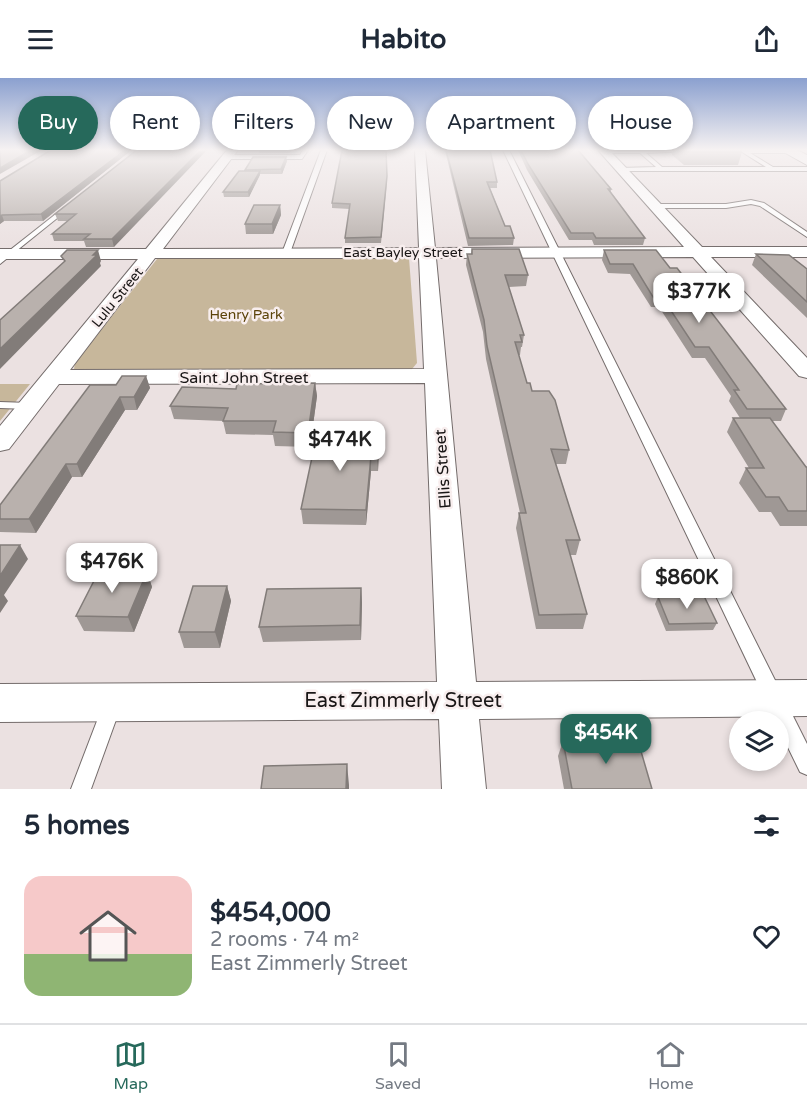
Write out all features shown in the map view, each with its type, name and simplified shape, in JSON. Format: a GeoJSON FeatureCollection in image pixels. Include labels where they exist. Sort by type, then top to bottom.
{"type":"FeatureCollection","features":[{"type":"Feature","properties":{"kind":"street","name":"Lulu Street"},"geometry":{"type":"LineString","coordinates":[[0,443],[207,183]]}},
{"type":"Feature","properties":{"kind":"street","name":"Ellis Street"},"geometry":{"type":"LineString","coordinates":[[422,183],[464,789]]}},
{"type":"Feature","properties":{"kind":"street"},"geometry":{"type":"LineString","coordinates":[[634,183],[807,371]]}},
{"type":"Feature","properties":{"kind":"street","name":"East Bayley Street"},"geometry":{"type":"LineString","coordinates":[[3,257],[152,253],[807,252]]}},
{"type":"Feature","properties":{"kind":"street","name":"Saint John Street"},"geometry":{"type":"LineString","coordinates":[[52,377],[435,376]]}},
{"type":"Feature","properties":{"kind":"street","name":"East Zimmerly Street"},"geometry":{"type":"LineString","coordinates":[[0,703],[790,698]]}},
{"type":"Feature","properties":{"kind":"lane"},"geometry":{"type":"LineString","coordinates":[[286,253],[312,183]]}},
{"type":"Feature","properties":{"kind":"lane"},"geometry":{"type":"LineString","coordinates":[[522,183],[555,252],[790,698],[807,765]]}},
{"type":"Feature","properties":{"kind":"lane"},"geometry":{"type":"LineString","coordinates":[[3,257],[75,201]]}},
{"type":"Feature","properties":{"kind":"lane"},"geometry":{"type":"LineString","coordinates":[[655,206],[756,203],[770,208],[807,236]]}},
{"type":"Feature","properties":{"kind":"lane"},"geometry":{"type":"LineString","coordinates":[[0,405],[29,406]]}},
{"type":"Feature","properties":{"kind":"lane"},"geometry":{"type":"LineString","coordinates":[[81,789],[114,702]]}},
{"type":"Feature","properties":{"kind":"green space","name":"Henry Park"},"geometry":{"type":"Polygon","coordinates":[[[409,258],[417,363],[412,369],[74,369],[75,363],[157,259],[409,258]]]}},
{"type":"Feature","properties":{"kind":"green space"},"geometry":{"type":"Polygon","coordinates":[[[0,384],[30,384],[0,421],[0,384]]]}},
{"type":"Feature","properties":{"kind":"building"},"geometry":{"type":"Polygon","coordinates":[[[0,183],[81,183],[41,214],[0,216],[0,183]]]}},
{"type":"Feature","properties":{"kind":"building"},"geometry":{"type":"Polygon","coordinates":[[[94,183],[168,183],[112,239],[84,239],[90,234],[52,234],[76,214],[55,214],[94,183]]]}},
{"type":"Feature","properties":{"kind":"building"},"geometry":{"type":"Polygon","coordinates":[[[230,183],[253,183],[248,192],[223,192],[230,183]]]}},
{"type":"Feature","properties":{"kind":"building"},"geometry":{"type":"Polygon","coordinates":[[[336,183],[386,183],[381,237],[345,238],[350,204],[332,203],[336,183]]]}},
{"type":"Feature","properties":{"kind":"building"},"geometry":{"type":"Polygon","coordinates":[[[455,183],[487,183],[505,226],[510,226],[514,238],[469,238],[455,183]]]}},
{"type":"Feature","properties":{"kind":"building"},"geometry":{"type":"Polygon","coordinates":[[[540,183],[606,183],[611,189],[608,189],[645,238],[596,238],[593,233],[571,233],[540,183]]]}},
{"type":"Feature","properties":{"kind":"building"},"geometry":{"type":"Polygon","coordinates":[[[254,205],[280,205],[272,224],[245,224],[254,205]]]}},
{"type":"Feature","properties":{"kind":"building"},"geometry":{"type":"Polygon","coordinates":[[[472,249],[519,249],[528,275],[505,275],[524,335],[520,335],[522,342],[515,342],[527,383],[530,383],[532,391],[549,391],[555,400],[569,450],[551,449],[580,540],[566,540],[587,614],[539,615],[519,513],[526,513],[487,346],[484,320],[467,254],[472,254],[472,249]]]}},
{"type":"Feature","properties":{"kind":"building"},"geometry":{"type":"Polygon","coordinates":[[[67,250],[98,250],[93,255],[97,255],[0,349],[0,320],[65,261],[61,256],[67,250]]]}},
{"type":"Feature","properties":{"kind":"building"},"geometry":{"type":"Polygon","coordinates":[[[604,250],[656,250],[670,268],[677,268],[786,409],[747,409],[734,390],[739,390],[709,347],[695,347],[662,297],[653,297],[633,264],[610,264],[604,250]]]}},
{"type":"Feature","properties":{"kind":"building"},"geometry":{"type":"Polygon","coordinates":[[[756,254],[789,255],[807,269],[807,302],[756,254]]]}},
{"type":"Feature","properties":{"kind":"building"},"geometry":{"type":"Polygon","coordinates":[[[122,376],[146,376],[134,397],[120,397],[77,464],[66,464],[29,519],[0,519],[0,505],[90,385],[116,385],[122,376]]]}},
{"type":"Feature","properties":{"kind":"building"},"geometry":{"type":"Polygon","coordinates":[[[315,383],[308,433],[273,432],[276,421],[223,421],[228,408],[170,406],[182,387],[236,389],[237,384],[315,383]]]}},
{"type":"Feature","properties":{"kind":"building"},"geometry":{"type":"Polygon","coordinates":[[[733,418],[770,418],[807,467],[807,511],[788,511],[779,497],[766,497],[746,468],[764,468],[733,418]]]}},
{"type":"Feature","properties":{"kind":"building"},"geometry":{"type":"Polygon","coordinates":[[[317,434],[379,434],[377,456],[371,456],[366,510],[301,509],[317,434]]]}},
{"type":"Feature","properties":{"kind":"building"},"geometry":{"type":"Polygon","coordinates":[[[0,545],[20,545],[0,576],[0,545]]]}},
{"type":"Feature","properties":{"kind":"building"},"geometry":{"type":"Polygon","coordinates":[[[99,571],[147,572],[128,617],[76,616],[99,571]]]}},
{"type":"Feature","properties":{"kind":"building"},"geometry":{"type":"Polygon","coordinates":[[[193,586],[227,586],[215,632],[179,632],[193,586]]]}},
{"type":"Feature","properties":{"kind":"building"},"geometry":{"type":"Polygon","coordinates":[[[361,588],[360,625],[259,627],[267,589],[361,588]]]}},
{"type":"Feature","properties":{"kind":"building"},"geometry":{"type":"Polygon","coordinates":[[[704,596],[717,623],[669,624],[658,597],[704,596]]]}},
{"type":"Feature","properties":{"kind":"building"},"geometry":{"type":"Polygon","coordinates":[[[563,741],[638,741],[652,789],[572,789],[563,741]]]}},
{"type":"Feature","properties":{"kind":"building"},"geometry":{"type":"Polygon","coordinates":[[[347,764],[346,789],[261,789],[264,766],[347,764]]]}}]}
